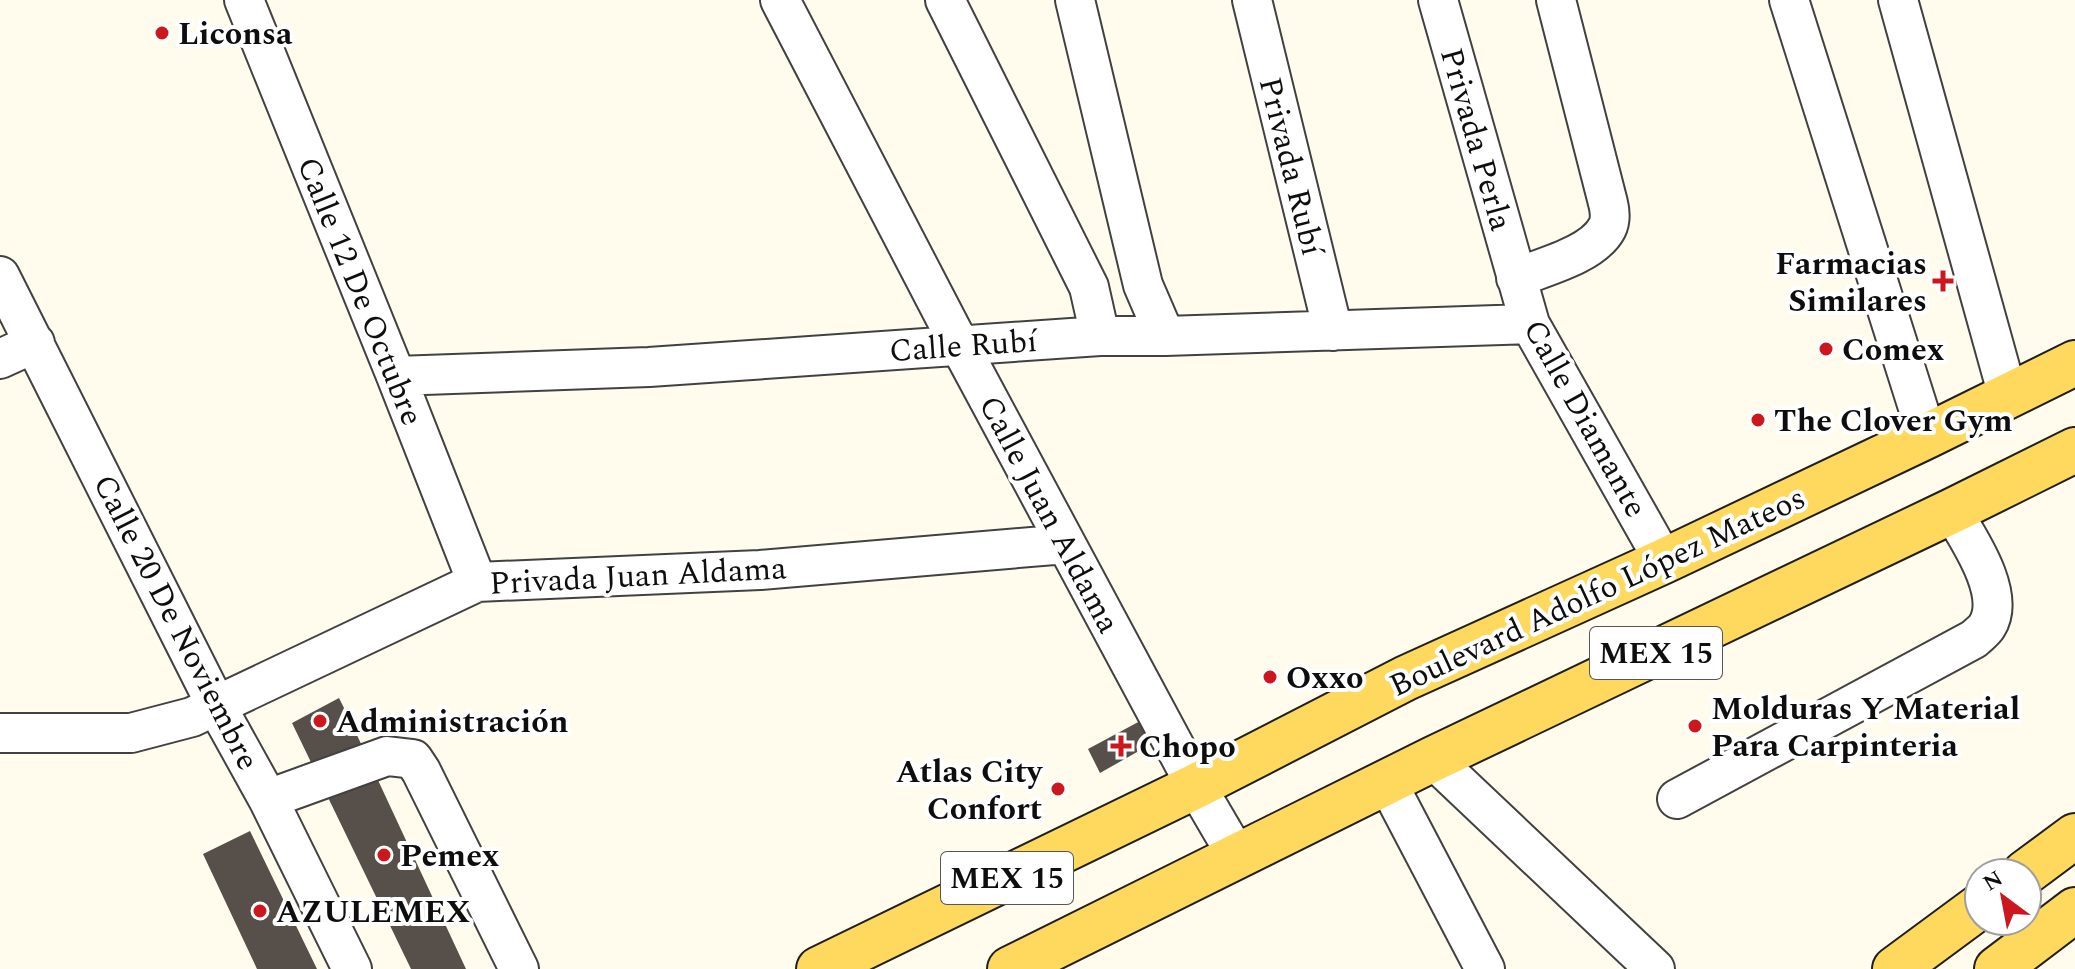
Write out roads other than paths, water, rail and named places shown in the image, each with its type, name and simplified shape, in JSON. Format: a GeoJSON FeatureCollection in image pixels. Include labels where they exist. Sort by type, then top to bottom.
{"type":"FeatureCollection","features":[{"type":"Feature","properties":{"kind":"main road","name":"Boulevard Adolfo López Mateos"},"geometry":{"type":"LineString","coordinates":[[819,969],[1196,786],[1406,678],[1664,561],[2075,363]]}},
{"type":"Feature","properties":{"kind":"main road","name":"MEX 15"},"geometry":{"type":"LineString","coordinates":[[1010,969],[1433,759],[2075,450]]}},
{"type":"Feature","properties":{"kind":"main road"},"geometry":{"type":"LineString","coordinates":[[2043,860],[2075,836]]}},
{"type":"Feature","properties":{"kind":"main road"},"geometry":{"type":"LineString","coordinates":[[1997,969],[2075,910]]}},
{"type":"Feature","properties":{"kind":"main road"},"geometry":{"type":"LineString","coordinates":[[1895,969],[1963,919]]}},
{"type":"Feature","properties":{"kind":"street","name":"Calle 12 De Octubre"},"geometry":{"type":"LineString","coordinates":[[244,0],[477,582]]}},
{"type":"Feature","properties":{"kind":"street","name":"Calle Juan Aldama"},"geometry":{"type":"LineString","coordinates":[[780,0],[960,346],[1196,786],[1237,856]]}},
{"type":"Feature","properties":{"kind":"street"},"geometry":{"type":"LineString","coordinates":[[945,0],[1089,287],[1100,336]]}},
{"type":"Feature","properties":{"kind":"street"},"geometry":{"type":"LineString","coordinates":[[1075,0],[1143,285],[1165,336]]}},
{"type":"Feature","properties":{"kind":"street","name":"Privada Rubí"},"geometry":{"type":"LineString","coordinates":[[1252,0],[1333,331]]}},
{"type":"Feature","properties":{"kind":"street","name":"Privada Perla"},"geometry":{"type":"LineString","coordinates":[[1438,0],[1516,278]]}},
{"type":"Feature","properties":{"kind":"street","name":"Calle Diamante"},"geometry":{"type":"LineString","coordinates":[[1556,0],[1610,219],[1599,240],[1587,249],[1516,278],[1530,324],[1664,561]]}},
{"type":"Feature","properties":{"kind":"street"},"geometry":{"type":"LineString","coordinates":[[1789,0],[1927,436]]}},
{"type":"Feature","properties":{"kind":"street"},"geometry":{"type":"LineString","coordinates":[[1898,0],[2008,396]]}},
{"type":"Feature","properties":{"kind":"street","name":"Calle 20 De Noviembre"},"geometry":{"type":"LineString","coordinates":[[0,276],[352,969]]}},
{"type":"Feature","properties":{"kind":"street","name":"Calle Rubí"},"geometry":{"type":"LineString","coordinates":[[396,376],[649,367],[1100,336],[1530,324]]}},
{"type":"Feature","properties":{"kind":"street"},"geometry":{"type":"LineString","coordinates":[[0,359],[35,343]]}},
{"type":"Feature","properties":{"kind":"street"},"geometry":{"type":"LineString","coordinates":[[1677,799],[1961,647],[1981,632],[1988,624],[1993,601],[1984,565],[1952,511]]}},
{"type":"Feature","properties":{"kind":"street","name":"Privada Juan Aldama"},"geometry":{"type":"LineString","coordinates":[[0,733],[131,733],[192,717],[477,582],[760,570],[1066,544]]}},
{"type":"Feature","properties":{"kind":"street"},"geometry":{"type":"LineString","coordinates":[[268,799],[387,756],[413,759],[519,969]]}},
{"type":"Feature","properties":{"kind":"street"},"geometry":{"type":"LineString","coordinates":[[1433,759],[1655,969]]}},
{"type":"Feature","properties":{"kind":"street"},"geometry":{"type":"LineString","coordinates":[[1387,782],[1485,969]]}},
{"type":"Feature","properties":{"kind":"place","name":"Liconsa"},"geometry":{"type":"Point","coordinates":[162,33]}},
{"type":"Feature","properties":{"kind":"place","name":"Farmacias Similares"},"geometry":{"type":"Point","coordinates":[1943,281]}},
{"type":"Feature","properties":{"kind":"place","name":"Comex"},"geometry":{"type":"Point","coordinates":[1826,349]}},
{"type":"Feature","properties":{"kind":"place","name":"The Clover Gym"},"geometry":{"type":"Point","coordinates":[1758,420]}},
{"type":"Feature","properties":{"kind":"place","name":"Oxxo"},"geometry":{"type":"Point","coordinates":[1270,677]}},
{"type":"Feature","properties":{"kind":"place","name":"Administración"},"geometry":{"type":"Point","coordinates":[320,721]}},
{"type":"Feature","properties":{"kind":"place","name":"Molduras Y Material Para Carpinteria"},"geometry":{"type":"Point","coordinates":[1695,726]}},
{"type":"Feature","properties":{"kind":"place","name":"Chopo"},"geometry":{"type":"Point","coordinates":[1121,746]}},
{"type":"Feature","properties":{"kind":"place","name":"Atlas City Confort"},"geometry":{"type":"Point","coordinates":[1058,789]}},
{"type":"Feature","properties":{"kind":"place","name":"Pemex"},"geometry":{"type":"Point","coordinates":[384,855]}},
{"type":"Feature","properties":{"kind":"place","name":"AZULEMEX"},"geometry":{"type":"Point","coordinates":[260,911]}}]}
